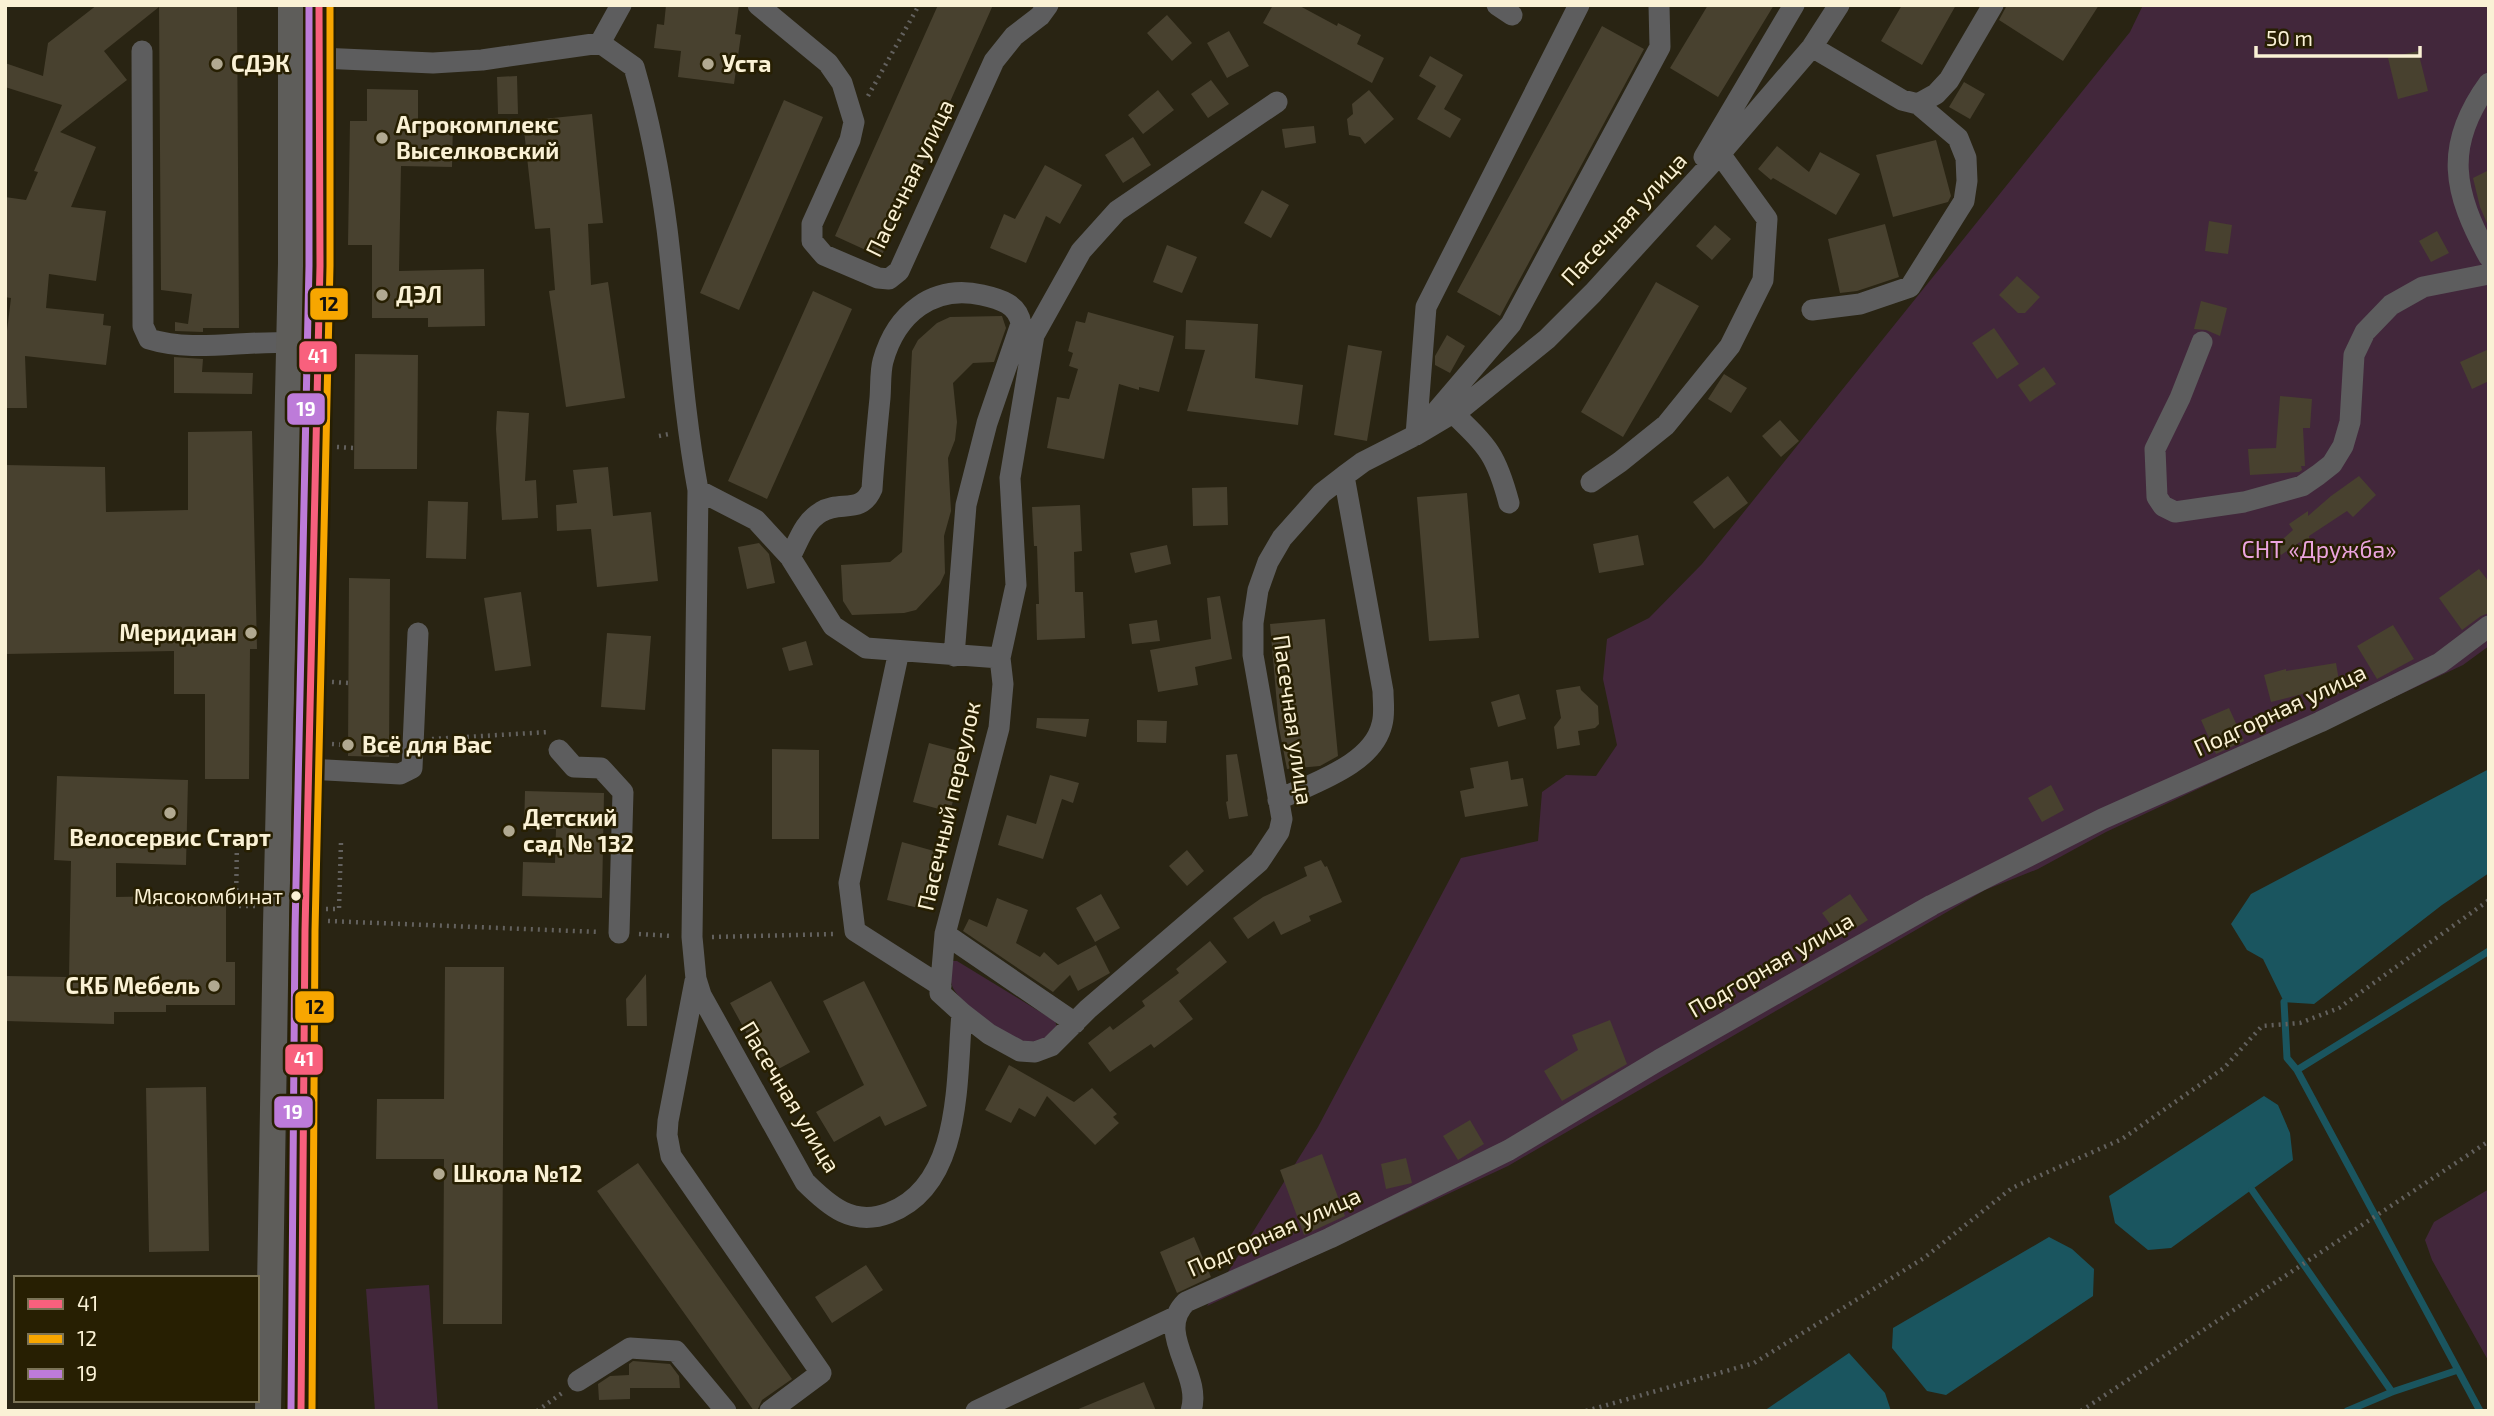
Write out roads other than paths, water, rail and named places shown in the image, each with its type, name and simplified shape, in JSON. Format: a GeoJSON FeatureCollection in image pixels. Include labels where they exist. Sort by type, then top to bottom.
{"type":"FeatureCollection","features":[{"type":"Feature","properties":{"kind":"main road"},"geometry":{"type":"LineString","coordinates":[[268,1411],[289,343],[291,5]]}},
{"type":"Feature","properties":{"kind":"main road"},"geometry":{"type":"LineString","coordinates":[[301,1411],[308,769],[320,279],[319,5]]}},
{"type":"Feature","properties":{"kind":"main road"},"geometry":{"type":"LineString","coordinates":[[291,58],[320,58]]}},
{"type":"Feature","properties":{"kind":"street"},"geometry":{"type":"LineString","coordinates":[[320,58],[433,63],[482,60],[600,43],[621,5]]}},
{"type":"Feature","properties":{"kind":"street","name":"Пасечная улица"},"geometry":{"type":"LineString","coordinates":[[758,5],[828,63],[842,83],[854,122],[850,140],[812,224],[812,241],[824,255],[878,278],[889,279],[900,271],[994,61],[1014,36],[1041,16],[1048,5]]}},
{"type":"Feature","properties":{"kind":"street"},"geometry":{"type":"LineString","coordinates":[[1416,435],[1426,307],[1579,5]]}},
{"type":"Feature","properties":{"kind":"street","name":"Пасечная улица"},"geometry":{"type":"LineString","coordinates":[[1416,435],[1511,324],[1660,47],[1659,5]]}},
{"type":"Feature","properties":{"kind":"street"},"geometry":{"type":"LineString","coordinates":[[1679,198],[1794,5]]}},
{"type":"Feature","properties":{"kind":"street","name":"Пасечная улица"},"geometry":{"type":"LineString","coordinates":[[962,1013],[989,1034],[1020,1051],[1035,1052],[1051,1046],[1259,862],[1279,832],[1282,819],[1253,655],[1253,623],[1258,590],[1268,562],[1282,538],[1322,493],[1363,462],[1453,413],[1547,339],[1593,293],[1720,154],[1812,47],[1839,5]]}},
{"type":"Feature","properties":{"kind":"street"},"geometry":{"type":"LineString","coordinates":[[1918,104],[1936,94],[1949,80],[1993,5]]}},
{"type":"Feature","properties":{"kind":"street","name":"Пасечная улица"},"geometry":{"type":"LineString","coordinates":[[600,43],[634,66],[645,104],[667,229],[687,430],[698,490],[692,937],[696,979],[701,995],[805,1182],[828,1205],[850,1215],[875,1218],[899,1209],[924,1190],[946,1150],[953,1115],[962,1013]]}},
{"type":"Feature","properties":{"kind":"street"},"geometry":{"type":"LineString","coordinates":[[1812,47],[1902,100],[1918,104],[1958,138],[1966,158],[1967,181],[1964,201],[1910,287],[1860,304],[1812,310]]}},
{"type":"Feature","properties":{"kind":"street"},"geometry":{"type":"LineString","coordinates":[[142,51],[143,326],[149,339],[163,344],[193,345],[289,343]]}},
{"type":"Feature","properties":{"kind":"street"},"geometry":{"type":"LineString","coordinates":[[2489,83],[2465,122],[2458,146],[2458,175],[2463,202],[2489,257]]}},
{"type":"Feature","properties":{"kind":"street","name":"Пасечный переулок"},"geometry":{"type":"LineString","coordinates":[[1074,1023],[945,934],[999,728],[1003,684],[1000,659],[1016,585],[1010,478],[1034,335],[1081,251],[1117,211],[1278,102]]}},
{"type":"Feature","properties":{"kind":"street"},"geometry":{"type":"LineString","coordinates":[[1591,482],[1666,425],[1730,346],[1763,280],[1767,219],[1720,154]]}},
{"type":"Feature","properties":{"kind":"street"},"geometry":{"type":"LineString","coordinates":[[2202,342],[2180,398],[2155,449],[2157,497],[2163,506],[2175,512],[2244,502],[2302,486],[2318,475],[2332,464],[2343,446],[2350,422],[2354,355],[2365,332],[2391,305],[2423,288],[2489,274]]}},
{"type":"Feature","properties":{"kind":"street"},"geometry":{"type":"LineString","coordinates":[[790,557],[806,524],[819,513],[829,508],[860,504],[869,496],[872,489],[883,362],[892,339],[917,306],[932,297],[970,292],[990,296],[1014,307],[1020,315],[1021,324],[987,423],[966,505],[954,656]]}},
{"type":"Feature","properties":{"kind":"street"},"geometry":{"type":"LineString","coordinates":[[1453,413],[1488,446],[1500,471],[1509,503]]}},
{"type":"Feature","properties":{"kind":"street"},"geometry":{"type":"LineString","coordinates":[[1278,800],[1353,763],[1367,753],[1383,723],[1383,691],[1344,477]]}},
{"type":"Feature","properties":{"kind":"street"},"geometry":{"type":"LineString","coordinates":[[698,490],[757,520],[790,557],[833,626],[866,648],[1000,659]]}},
{"type":"Feature","properties":{"kind":"street","name":"Подгорная улица"},"geometry":{"type":"LineString","coordinates":[[976,1411],[1175,1317],[1179,1308],[1195,1296],[1330,1238],[1509,1150],[1659,1060],[1931,905],[2102,820],[2319,723],[2440,663],[2489,626]]}},
{"type":"Feature","properties":{"kind":"street"},"geometry":{"type":"LineString","coordinates":[[308,769],[400,774],[412,768],[418,633]]}},
{"type":"Feature","properties":{"kind":"street"},"geometry":{"type":"LineString","coordinates":[[899,651],[849,883],[855,931],[941,986]]}},
{"type":"Feature","properties":{"kind":"street"},"geometry":{"type":"LineString","coordinates":[[558,741],[574,768],[601,768],[623,792],[619,933]]}},
{"type":"Feature","properties":{"kind":"street"},"geometry":{"type":"LineString","coordinates":[[945,934],[940,993],[962,1013]]}},
{"type":"Feature","properties":{"kind":"street"},"geometry":{"type":"LineString","coordinates":[[696,979],[668,1121],[667,1135],[671,1156],[821,1373],[770,1411]]}},
{"type":"Feature","properties":{"kind":"street"},"geometry":{"type":"LineString","coordinates":[[1175,1317],[1173,1330],[1193,1387],[1194,1402],[1191,1411]]}},
{"type":"Feature","properties":{"kind":"street"},"geometry":{"type":"LineString","coordinates":[[578,1381],[630,1348],[676,1351],[726,1411]]}},
{"type":"Feature","properties":{"kind":"water"},"geometry":{"type":"Polygon","coordinates":[[[2489,769],[2489,873],[2442,905],[2314,1004],[2284,1002],[2263,959],[2247,950],[2231,924],[2251,894],[2489,769]]]}},
{"type":"Feature","properties":{"kind":"water"},"geometry":{"type":"Polygon","coordinates":[[[2264,1096],[2278,1105],[2290,1133],[2293,1160],[2171,1248],[2148,1250],[2115,1223],[2109,1196],[2264,1096]]]}},
{"type":"Feature","properties":{"kind":"water"},"geometry":{"type":"Polygon","coordinates":[[[2049,1237],[2072,1249],[2094,1269],[2093,1296],[1946,1395],[1927,1391],[1892,1348],[1893,1328],[2049,1237]]]}},
{"type":"Feature","properties":{"kind":"water"},"geometry":{"type":"Polygon","coordinates":[[[1849,1353],[1885,1393],[1891,1411],[1764,1411],[1849,1353]]]}},
{"type":"Feature","properties":{"kind":"waterway"},"geometry":{"type":"LineString","coordinates":[[2297,1070],[2489,951]]}},
{"type":"Feature","properties":{"kind":"waterway"},"geometry":{"type":"LineString","coordinates":[[2284,1002],[2287,1058],[2297,1070],[2480,1411]]}},
{"type":"Feature","properties":{"kind":"waterway"},"geometry":{"type":"LineString","coordinates":[[2252,1190],[2392,1392]]}},
{"type":"Feature","properties":{"kind":"waterway"},"geometry":{"type":"LineString","coordinates":[[2347,1411],[2392,1392],[2458,1370]]}},
{"type":"Feature","properties":{"kind":"place","name":"СДЭК"},"geometry":{"type":"Point","coordinates":[217,64]}},
{"type":"Feature","properties":{"kind":"place","name":"Уста"},"geometry":{"type":"Point","coordinates":[708,64]}},
{"type":"Feature","properties":{"kind":"place","name":"Агрокомплекс Выселковский"},"geometry":{"type":"Point","coordinates":[382,138]}},
{"type":"Feature","properties":{"kind":"place","name":"ДЭЛ"},"geometry":{"type":"Point","coordinates":[382,295]}},
{"type":"Feature","properties":{"kind":"place","name":"Меридиан"},"geometry":{"type":"Point","coordinates":[251,633]}},
{"type":"Feature","properties":{"kind":"place","name":"Всё для Вас"},"geometry":{"type":"Point","coordinates":[348,745]}},
{"type":"Feature","properties":{"kind":"place","name":"Велосервис Старт"},"geometry":{"type":"Point","coordinates":[170,813]}},
{"type":"Feature","properties":{"kind":"place","name":"Детский сад № 132"},"geometry":{"type":"Point","coordinates":[509,831]}},
{"type":"Feature","properties":{"kind":"place","name":"Мясокомбинат"},"geometry":{"type":"Point","coordinates":[296,896]}},
{"type":"Feature","properties":{"kind":"place","name":"СКБ Мебель"},"geometry":{"type":"Point","coordinates":[214,986]}},
{"type":"Feature","properties":{"kind":"place","name":"Школа №12"},"geometry":{"type":"Point","coordinates":[439,1174]}},
{"type":"Feature","properties":{"kind":"park label","name":"СНТ «Дружба»"},"geometry":{"type":"Point","coordinates":[2319,550]}}]}
